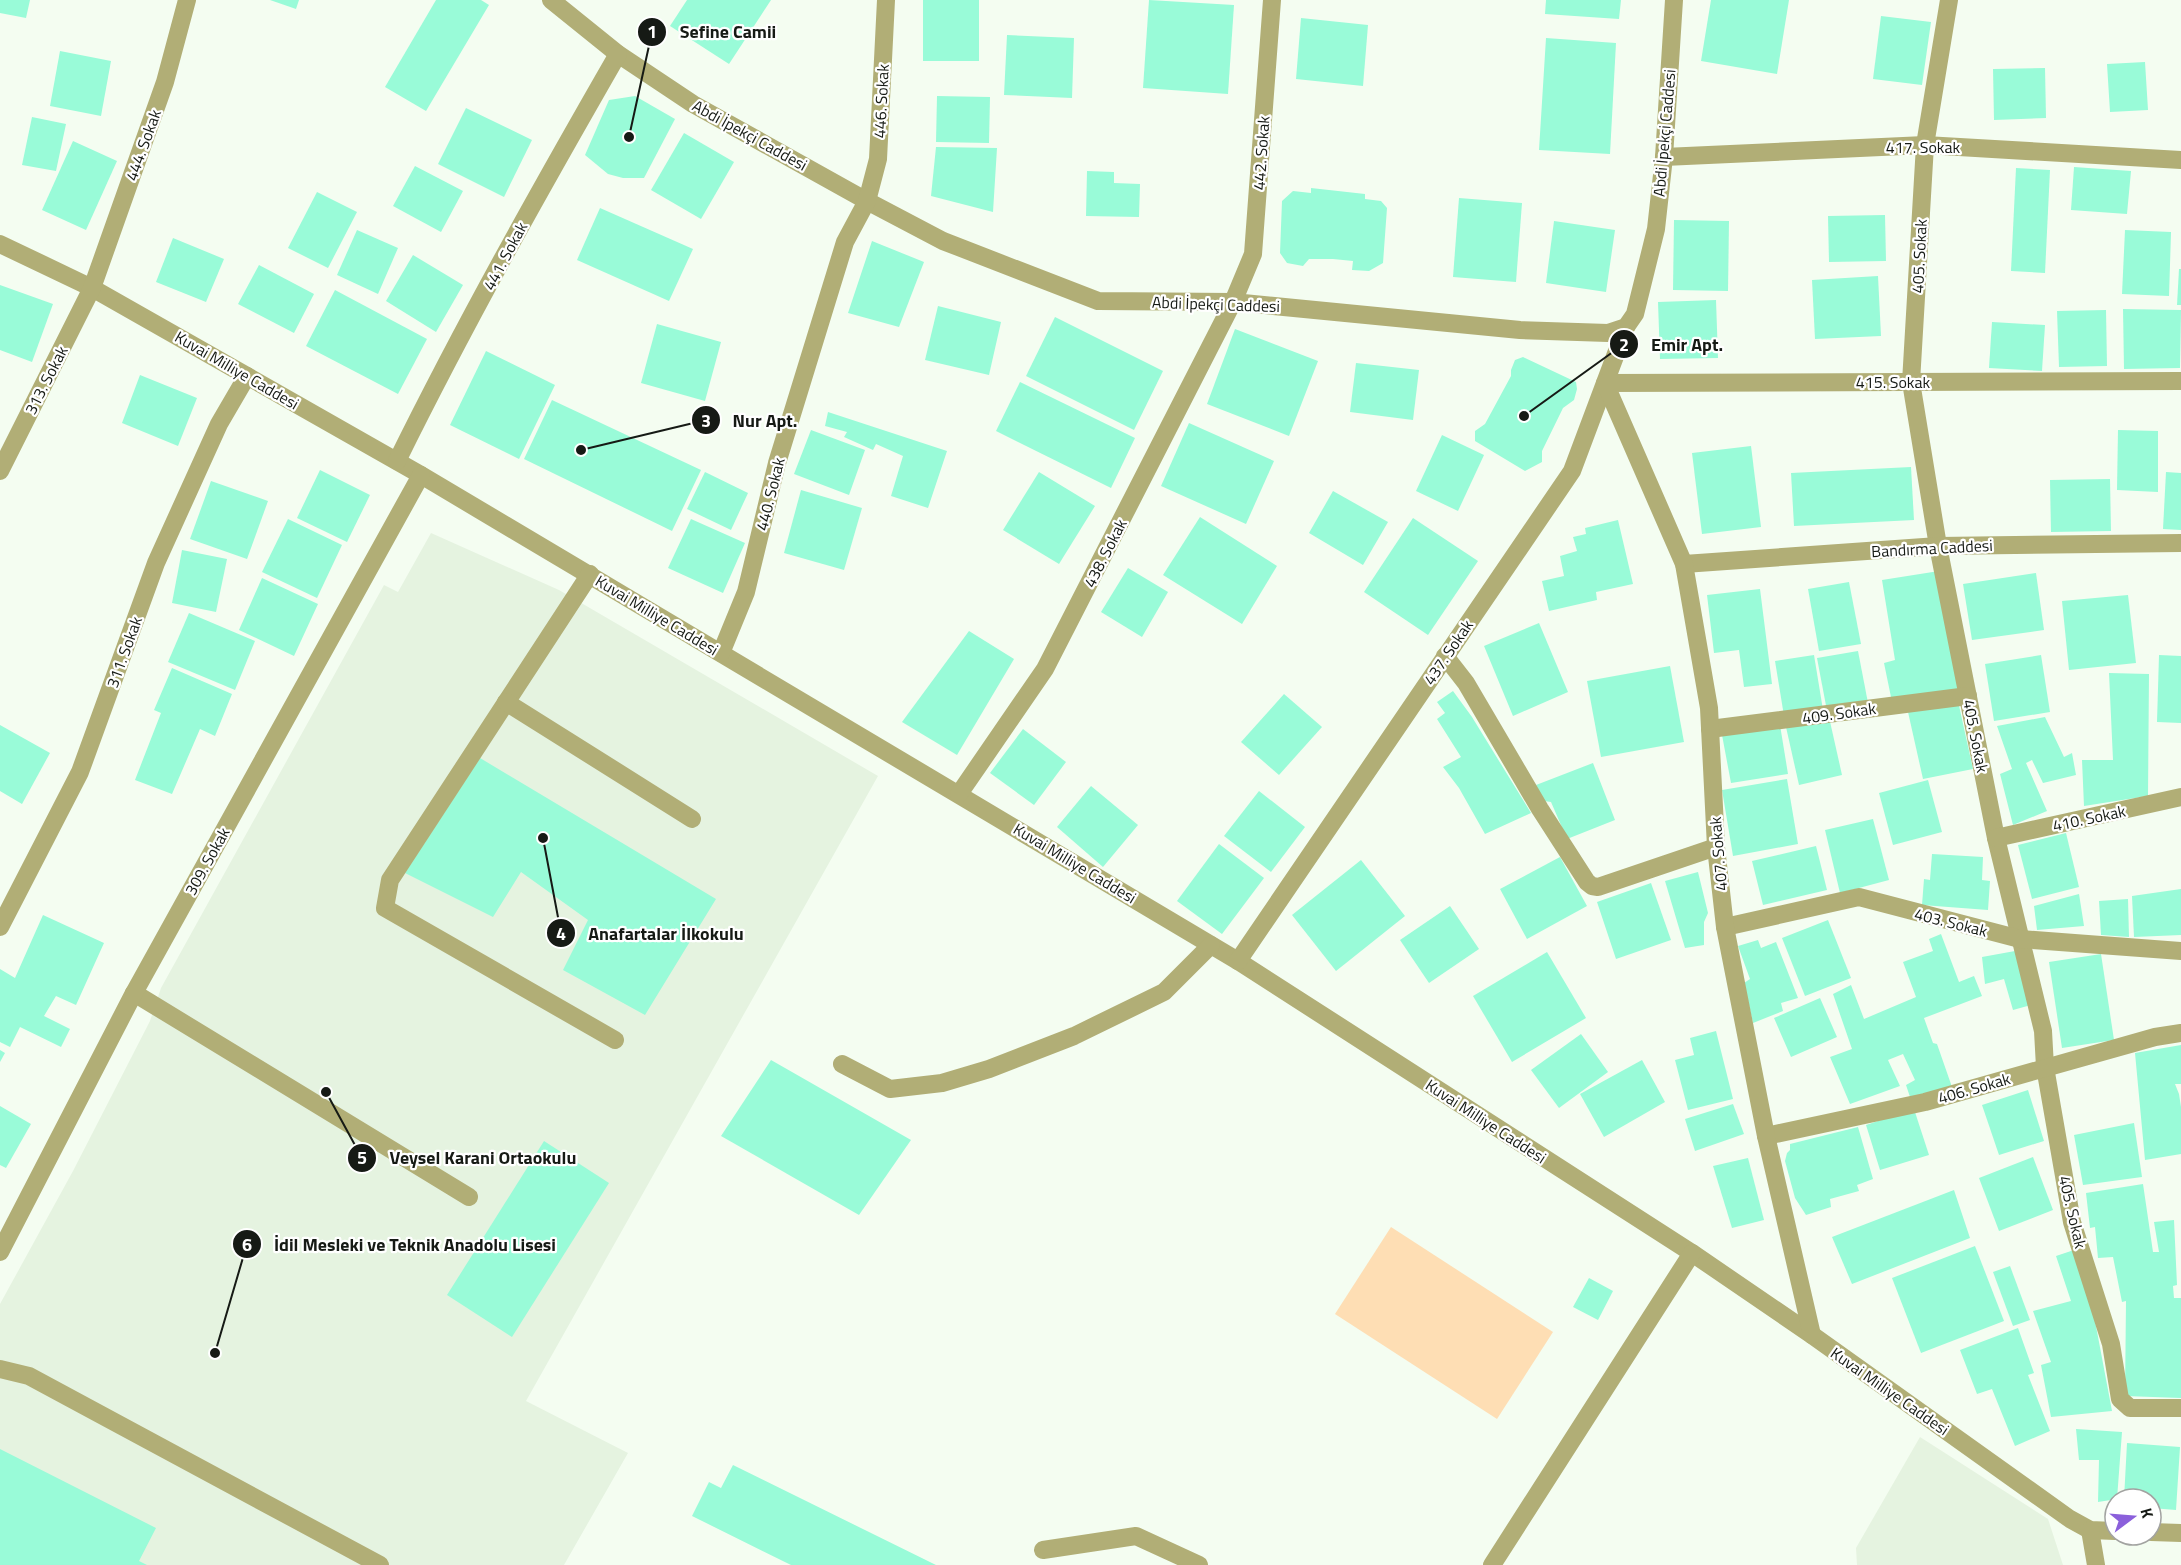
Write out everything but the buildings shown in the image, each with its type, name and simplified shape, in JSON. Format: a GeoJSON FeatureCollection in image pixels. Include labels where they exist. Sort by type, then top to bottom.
{"type":"FeatureCollection","features":[{"type":"Feature","properties":{"kind":"street","name":"444. Sokak"},"geometry":{"type":"LineString","coordinates":[[92,288],[165,82],[187,0]]}},
{"type":"Feature","properties":{"kind":"street","name":"Abdi İpekçi Caddesi"},"geometry":{"type":"LineString","coordinates":[[551,0],[618,54],[693,104],[867,201],[943,241],[1098,301],[1233,302],[1520,330],[1608,333],[1626,327],[1635,314],[1656,229],[1665,157],[1674,0]]}},
{"type":"Feature","properties":{"kind":"street","name":"446. Sokak"},"geometry":{"type":"LineString","coordinates":[[867,201],[878,159],[886,0]]}},
{"type":"Feature","properties":{"kind":"street","name":"442. Sokak"},"geometry":{"type":"LineString","coordinates":[[1233,302],[1253,254],[1272,0]]}},
{"type":"Feature","properties":{"kind":"street","name":"405. Sokak"},"geometry":{"type":"LineString","coordinates":[[1949,0],[1925,145],[1911,382],[1938,546],[1996,838],[2043,1031],[2045,1067],[2072,1222],[2111,1344],[2120,1399],[2130,1408],[2181,1408]]}},
{"type":"Feature","properties":{"kind":"street","name":"441. Sokak"},"geometry":{"type":"LineString","coordinates":[[397,461],[548,176],[618,54]]}},
{"type":"Feature","properties":{"kind":"street","name":"417. Sokak"},"geometry":{"type":"LineString","coordinates":[[1665,157],[1925,145],[2181,160]]}},
{"type":"Feature","properties":{"kind":"street","name":"440. Sokak"},"geometry":{"type":"LineString","coordinates":[[721,653],[746,592],[777,463],[845,242],[867,201]]}},
{"type":"Feature","properties":{"kind":"street","name":"Kuvai Milliye Caddesi"},"geometry":{"type":"LineString","coordinates":[[0,244],[92,288],[397,461],[1238,961],[1692,1253],[1812,1335],[2070,1519],[2090,1530],[2103,1531]]}},
{"type":"Feature","properties":{"kind":"street","name":"313. Sokak"},"geometry":{"type":"LineString","coordinates":[[0,471],[92,288]]}},
{"type":"Feature","properties":{"kind":"street","name":"438. Sokak"},"geometry":{"type":"LineString","coordinates":[[959,794],[1045,669],[1233,302]]}},
{"type":"Feature","properties":{"kind":"street","name":"437. Sokak"},"geometry":{"type":"LineString","coordinates":[[1238,961],[1572,471],[1626,327]]}},
{"type":"Feature","properties":{"kind":"street","name":"311. Sokak"},"geometry":{"type":"LineString","coordinates":[[0,927],[80,772],[156,563],[219,424],[247,376]]}},
{"type":"Feature","properties":{"kind":"street","name":"415. Sokak"},"geometry":{"type":"LineString","coordinates":[[1605,383],[2181,381]]}},
{"type":"Feature","properties":{"kind":"street","name":"407. Sokak"},"geometry":{"type":"LineString","coordinates":[[1605,383],[1684,564],[1709,708],[1716,847],[1725,927],[1766,1136],[1812,1335]]}},
{"type":"Feature","properties":{"kind":"street","name":"309. Sokak"},"geometry":{"type":"LineString","coordinates":[[0,1252],[134,993],[421,475]]}},
{"type":"Feature","properties":{"kind":"street","name":"Bandırma Caddesi"},"geometry":{"type":"LineString","coordinates":[[1684,564],[1938,546],[2181,543]]}},
{"type":"Feature","properties":{"kind":"street"},"geometry":{"type":"LineString","coordinates":[[590,574],[390,880],[385,908],[615,1040]]}},
{"type":"Feature","properties":{"kind":"street"},"geometry":{"type":"LineString","coordinates":[[1445,656],[1466,683],[1540,809],[1587,882],[1592,886],[1598,887],[1631,878],[1716,847]]}},
{"type":"Feature","properties":{"kind":"street","name":"409. Sokak"},"geometry":{"type":"LineString","coordinates":[[1710,729],[1968,696]]}},
{"type":"Feature","properties":{"kind":"street"},"geometry":{"type":"LineString","coordinates":[[506,702],[692,819]]}},
{"type":"Feature","properties":{"kind":"street","name":"410. Sokak"},"geometry":{"type":"LineString","coordinates":[[1996,838],[2181,797]]}},
{"type":"Feature","properties":{"kind":"street","name":"403. Sokak"},"geometry":{"type":"LineString","coordinates":[[1725,927],[1859,897],[2020,939],[2181,951]]}},
{"type":"Feature","properties":{"kind":"street"},"geometry":{"type":"LineString","coordinates":[[842,1064],[890,1089],[942,1083],[989,1069],[1074,1036],[1164,992],[1211,945]]}},
{"type":"Feature","properties":{"kind":"street"},"geometry":{"type":"LineString","coordinates":[[134,993],[469,1197]]}},
{"type":"Feature","properties":{"kind":"street","name":"406. Sokak"},"geometry":{"type":"LineString","coordinates":[[1766,1136],[1925,1102],[2155,1037],[2181,1033]]}},
{"type":"Feature","properties":{"kind":"street"},"geometry":{"type":"LineString","coordinates":[[1492,1565],[1692,1253]]}},
{"type":"Feature","properties":{"kind":"street"},"geometry":{"type":"LineString","coordinates":[[0,1369],[29,1376],[380,1565]]}},
{"type":"Feature","properties":{"kind":"street"},"geometry":{"type":"LineString","coordinates":[[2090,1530],[2096,1565]]}},
{"type":"Feature","properties":{"kind":"street"},"geometry":{"type":"LineString","coordinates":[[2163,1532],[2181,1533]]}},
{"type":"Feature","properties":{"kind":"street"},"geometry":{"type":"LineString","coordinates":[[1043,1550],[1136,1536],[1199,1565]]}},
{"type":"Feature","properties":{"kind":"shaded area"},"geometry":{"type":"Polygon","coordinates":[[[431,533],[559,590],[878,776],[526,1401],[628,1453],[564,1565],[0,1565],[0,1304],[73,1171],[150,1021],[161,988],[384,585],[398,592],[431,533]]]}},
{"type":"Feature","properties":{"kind":"shaded area"},"geometry":{"type":"Polygon","coordinates":[[[1391,1227],[1553,1332],[1497,1419],[1335,1314],[1391,1227]]]}},
{"type":"Feature","properties":{"kind":"shaded area"},"geometry":{"type":"Polygon","coordinates":[[[1920,1437],[2048,1519],[2063,1565],[1857,1565],[1856,1548],[1920,1437]]]}},
{"type":"Feature","properties":{"kind":"place","name":"Sefine Camii"},"geometry":{"type":"Point","coordinates":[629,137]}},
{"type":"Feature","properties":{"kind":"place","name":"Emir Apt."},"geometry":{"type":"Point","coordinates":[1524,416]}},
{"type":"Feature","properties":{"kind":"place","name":"Nur Apt."},"geometry":{"type":"Point","coordinates":[581,450]}},
{"type":"Feature","properties":{"kind":"place","name":"Anafartalar İlkokulu"},"geometry":{"type":"Point","coordinates":[543,838]}},
{"type":"Feature","properties":{"kind":"place","name":"Veysel Karani Ortaokulu"},"geometry":{"type":"Point","coordinates":[326,1092]}},
{"type":"Feature","properties":{"kind":"place","name":"İdil Mesleki ve Teknik Anadolu Lisesi"},"geometry":{"type":"Point","coordinates":[215,1353]}}]}
